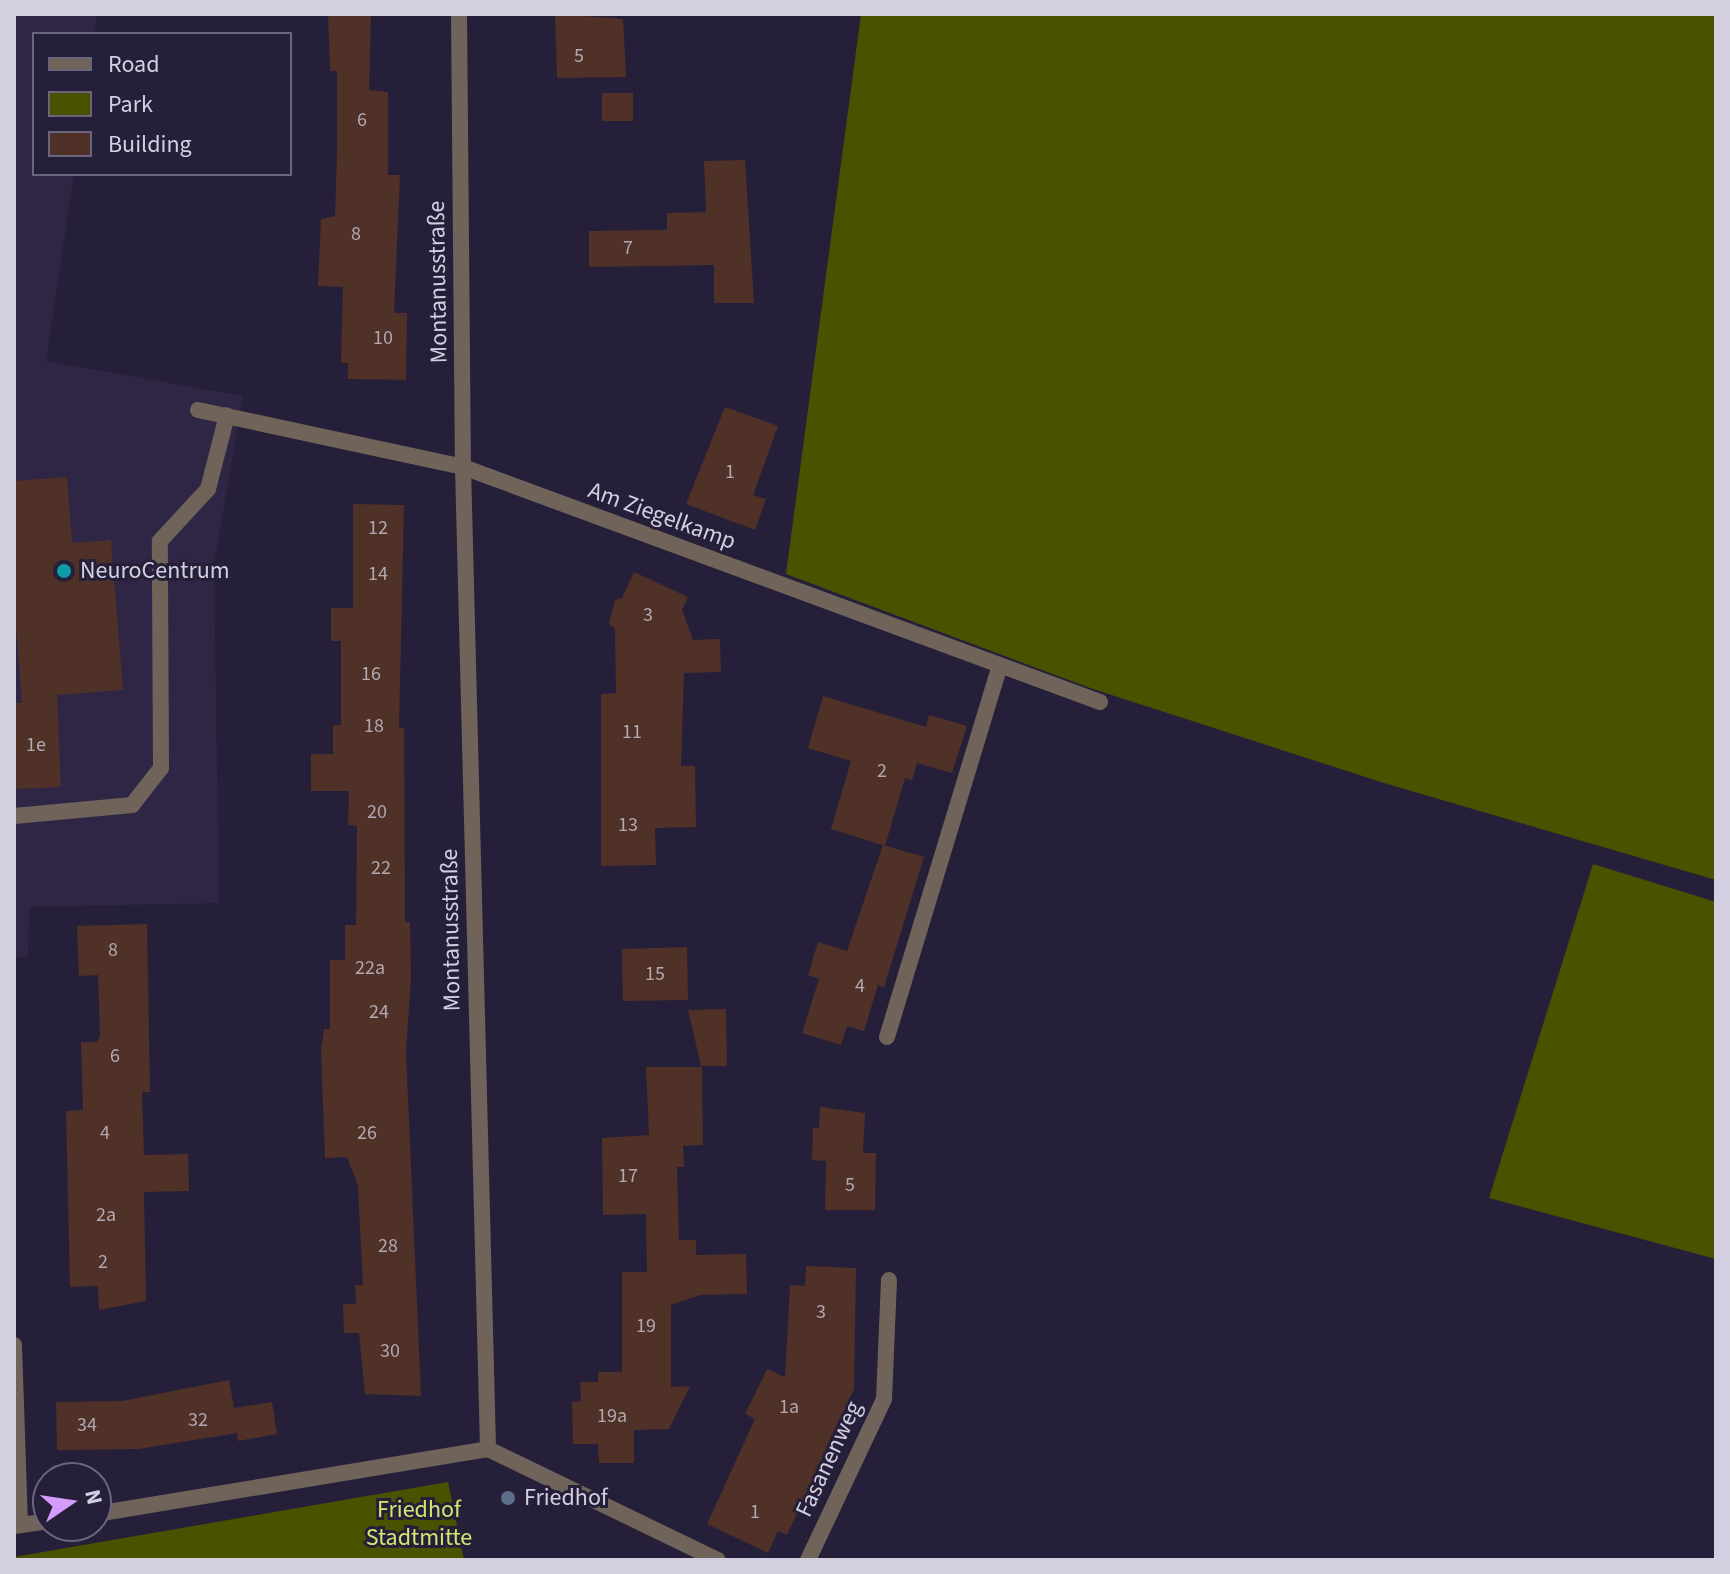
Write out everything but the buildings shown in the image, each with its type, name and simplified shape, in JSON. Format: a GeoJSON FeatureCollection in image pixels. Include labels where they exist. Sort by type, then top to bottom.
{"type":"FeatureCollection","features":[{"type":"Feature","properties":{"kind":"street","name":"Montanusstraße"},"geometry":{"type":"LineString","coordinates":[[459,14],[463,467],[488,1449]]}},
{"type":"Feature","properties":{"kind":"street","name":"Am Ziegelkamp"},"geometry":{"type":"LineString","coordinates":[[198,410],[463,467],[999,668],[1100,702]]}},
{"type":"Feature","properties":{"kind":"street"},"geometry":{"type":"LineString","coordinates":[[14,816],[132,805],[161,768],[160,541],[208,489],[227,415]]}},
{"type":"Feature","properties":{"kind":"street"},"geometry":{"type":"LineString","coordinates":[[887,1037],[999,668]]}},
{"type":"Feature","properties":{"kind":"street","name":"Fasanenweg"},"geometry":{"type":"LineString","coordinates":[[808,1560],[884,1399],[889,1280]]}},
{"type":"Feature","properties":{"kind":"street"},"geometry":{"type":"LineString","coordinates":[[14,1345],[17,1526]]}},
{"type":"Feature","properties":{"kind":"street"},"geometry":{"type":"LineString","coordinates":[[112,1511],[488,1449],[718,1560]]}},
{"type":"Feature","properties":{"kind":"shaded area"},"geometry":{"type":"Polygon","coordinates":[[[14,14],[97,14],[94,32],[32,32],[32,176],[74,176],[46,361],[243,396],[214,564],[219,903],[29,907],[28,957],[14,958],[14,14]]]}},
{"type":"Feature","properties":{"kind":"green space"},"geometry":{"type":"Polygon","coordinates":[[[861,14],[1716,14],[1716,880],[1384,783],[1093,689],[786,574],[861,14]]]}},
{"type":"Feature","properties":{"kind":"green space"},"geometry":{"type":"Polygon","coordinates":[[[1593,864],[1716,902],[1716,1259],[1489,1198],[1593,864]]]}},
{"type":"Feature","properties":{"kind":"green space","name":"Friedhof Stadtmitte"},"geometry":{"type":"Polygon","coordinates":[[[448,1482],[464,1560],[14,1560],[14,1557],[448,1482]]]}},
{"type":"Feature","properties":{"kind":"place","name":"NeuroCentrum"},"geometry":{"type":"Point","coordinates":[64,571]}},
{"type":"Feature","properties":{"kind":"place","name":"Friedhof"},"geometry":{"type":"Point","coordinates":[508,1498]}}]}
